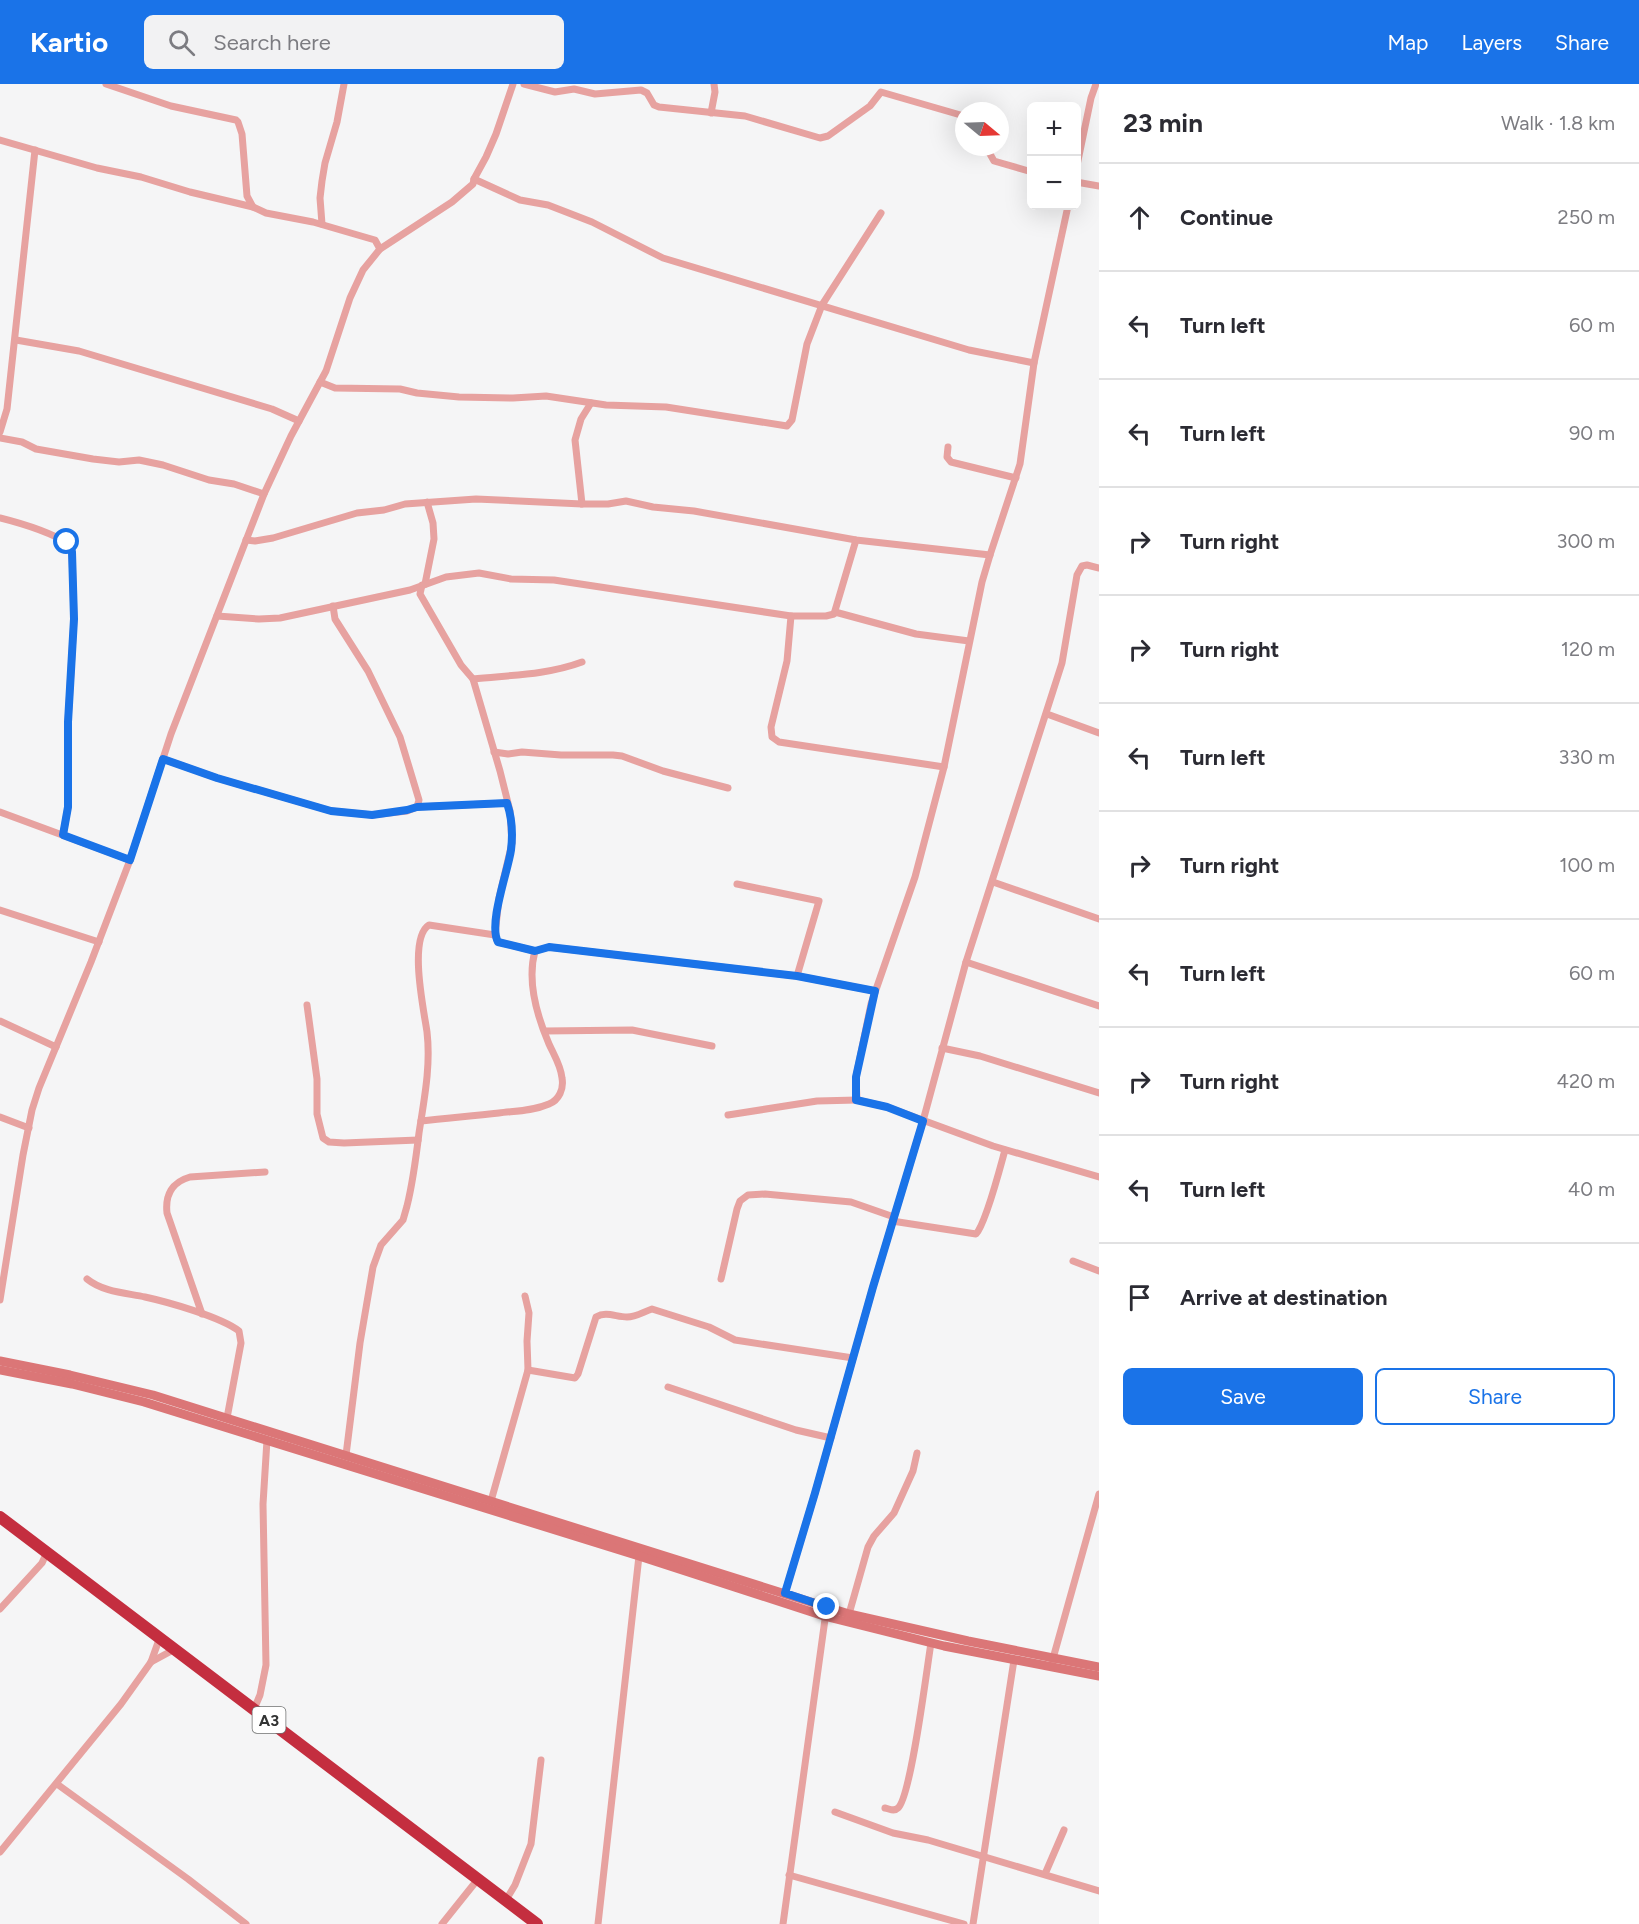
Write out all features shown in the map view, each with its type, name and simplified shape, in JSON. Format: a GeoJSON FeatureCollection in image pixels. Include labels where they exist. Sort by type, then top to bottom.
{"type":"FeatureCollection","features":[{"type":"Feature","properties":{"kind":"highway","name":"A3"},"geometry":{"type":"LineString","coordinates":[[0,1517],[537,1924]]}},
{"type":"Feature","properties":{"kind":"main road"},"geometry":{"type":"LineString","coordinates":[[0,1361],[153,1395],[491,1501],[630,1549],[639,1556],[931,1642],[1014,1660],[1099,1667]]}},
{"type":"Feature","properties":{"kind":"main road"},"geometry":{"type":"LineString","coordinates":[[0,1370],[72,1384],[144,1402],[630,1549],[785,1593],[825,1612],[849,1614],[1052,1662],[1099,1676]]}},
{"type":"Feature","properties":{"kind":"street"},"geometry":{"type":"LineString","coordinates":[[106,84],[171,106],[236,120],[242,134],[247,196],[253,207]]}},
{"type":"Feature","properties":{"kind":"street"},"geometry":{"type":"LineString","coordinates":[[322,224],[320,198],[322,181],[344,84]]}},
{"type":"Feature","properties":{"kind":"street"},"geometry":{"type":"LineString","coordinates":[[0,1300],[13,1212],[39,1088],[99,942],[130,860],[171,734],[264,494],[330,360],[355,284],[380,249],[452,202],[473,184],[496,134],[513,84]]}},
{"type":"Feature","properties":{"kind":"street"},"geometry":{"type":"LineString","coordinates":[[524,84],[555,92],[574,89],[595,94],[641,90],[647,93],[654,105],[659,107],[745,116],[820,138],[828,136],[870,106],[880,88],[955,113]]}},
{"type":"Feature","properties":{"kind":"street"},"geometry":{"type":"LineString","coordinates":[[711,113],[715,92],[714,84]]}},
{"type":"Feature","properties":{"kind":"street"},"geometry":{"type":"LineString","coordinates":[[1080,156],[1096,84]]}},
{"type":"Feature","properties":{"kind":"street"},"geometry":{"type":"LineString","coordinates":[[0,140],[97,168],[141,177],[190,192],[253,207],[266,213],[322,224],[375,240],[380,249]]}},
{"type":"Feature","properties":{"kind":"street"},"geometry":{"type":"LineString","coordinates":[[0,432],[7,409],[16,340],[35,150]]}},
{"type":"Feature","properties":{"kind":"street"},"geometry":{"type":"LineString","coordinates":[[991,156],[994,161],[1027,170]]}},
{"type":"Feature","properties":{"kind":"street"},"geometry":{"type":"LineString","coordinates":[[474,179],[520,200],[548,205],[592,222],[663,258],[969,350],[1034,363]]}},
{"type":"Feature","properties":{"kind":"street"},"geometry":{"type":"LineString","coordinates":[[1081,183],[1099,186]]}},
{"type":"Feature","properties":{"kind":"street"},"geometry":{"type":"LineString","coordinates":[[856,1100],[856,1077],[875,991],[915,877],[944,767],[969,641],[990,555],[1020,465],[1034,363],[1067,210]]}},
{"type":"Feature","properties":{"kind":"street"},"geometry":{"type":"LineString","coordinates":[[320,382],[335,388],[400,389],[417,393],[470,397],[546,396],[591,403],[666,408],[786,426],[792,420],[807,344],[822,305],[881,213]]}},
{"type":"Feature","properties":{"kind":"street"},"geometry":{"type":"LineString","coordinates":[[16,340],[79,351],[272,409],[299,421]]}},
{"type":"Feature","properties":{"kind":"street"},"geometry":{"type":"LineString","coordinates":[[582,504],[575,440],[581,419],[591,403]]}},
{"type":"Feature","properties":{"kind":"street"},"geometry":{"type":"LineString","coordinates":[[0,438],[22,442],[36,449],[93,459],[119,462],[140,460],[264,494]]}},
{"type":"Feature","properties":{"kind":"street"},"geometry":{"type":"LineString","coordinates":[[948,447],[947,457],[951,462],[1016,478]]}},
{"type":"Feature","properties":{"kind":"street"},"geometry":{"type":"LineString","coordinates":[[246,540],[255,541],[287,535],[357,513],[427,502],[492,499],[582,504],[632,501],[653,507],[694,511],[856,540],[990,555]]}},
{"type":"Feature","properties":{"kind":"street"},"geometry":{"type":"LineString","coordinates":[[427,502],[433,523],[434,538],[420,594],[461,665],[473,679],[511,819],[512,843],[499,898],[495,935],[498,942],[535,951],[549,947],[797,976],[875,991]]}},
{"type":"Feature","properties":{"kind":"street"},"geometry":{"type":"LineString","coordinates":[[0,518],[27,525],[58,538],[69,544],[72,552],[74,619],[68,722],[68,807],[63,835]]}},
{"type":"Feature","properties":{"kind":"street"},"geometry":{"type":"LineString","coordinates":[[218,616],[269,619],[404,591],[446,577],[479,573],[511,579],[554,580],[791,616],[826,616],[833,615],[835,612],[856,540]]}},
{"type":"Feature","properties":{"kind":"street"},"geometry":{"type":"LineString","coordinates":[[785,1593],[923,1121],[966,962],[1062,663],[1079,569],[1087,564],[1099,568]]}},
{"type":"Feature","properties":{"kind":"street"},"geometry":{"type":"LineString","coordinates":[[333,606],[335,619],[368,671],[400,737],[419,800],[417,807]]}},
{"type":"Feature","properties":{"kind":"street"},"geometry":{"type":"LineString","coordinates":[[835,612],[916,634],[969,641]]}},
{"type":"Feature","properties":{"kind":"street"},"geometry":{"type":"LineString","coordinates":[[791,616],[787,661],[771,730],[772,737],[779,742],[944,767]]}},
{"type":"Feature","properties":{"kind":"street"},"geometry":{"type":"LineString","coordinates":[[473,679],[541,673],[563,669],[582,662]]}},
{"type":"Feature","properties":{"kind":"street"},"geometry":{"type":"LineString","coordinates":[[1047,714],[1099,733]]}},
{"type":"Feature","properties":{"kind":"street"},"geometry":{"type":"LineString","coordinates":[[494,752],[613,754],[672,774],[696,778],[728,788]]}},
{"type":"Feature","properties":{"kind":"street"},"geometry":{"type":"LineString","coordinates":[[497,762],[508,754]]}},
{"type":"Feature","properties":{"kind":"street"},"geometry":{"type":"LineString","coordinates":[[163,759],[217,778],[331,811],[372,815],[417,807],[507,803]]}},
{"type":"Feature","properties":{"kind":"street"},"geometry":{"type":"LineString","coordinates":[[0,812],[130,860]]}},
{"type":"Feature","properties":{"kind":"street"},"geometry":{"type":"LineString","coordinates":[[993,882],[1099,919]]}},
{"type":"Feature","properties":{"kind":"street"},"geometry":{"type":"LineString","coordinates":[[737,884],[819,901],[797,976]]}},
{"type":"Feature","properties":{"kind":"street"},"geometry":{"type":"LineString","coordinates":[[0,910],[99,942]]}},
{"type":"Feature","properties":{"kind":"street"},"geometry":{"type":"LineString","coordinates":[[346,1455],[360,1343],[374,1267],[383,1242],[403,1220],[411,1190],[426,1092],[427,1033],[421,1006],[418,974],[423,931],[429,925],[495,935]]}},
{"type":"Feature","properties":{"kind":"street"},"geometry":{"type":"LineString","coordinates":[[421,1121],[528,1110],[556,1100],[562,1088],[562,1077],[560,1066],[545,1031],[531,979],[531,965],[535,951]]}},
{"type":"Feature","properties":{"kind":"street"},"geometry":{"type":"LineString","coordinates":[[966,962],[1099,1006]]}},
{"type":"Feature","properties":{"kind":"street"},"geometry":{"type":"LineString","coordinates":[[307,1005],[317,1079],[317,1114],[324,1138],[329,1142],[344,1143],[418,1140]]}},
{"type":"Feature","properties":{"kind":"street"},"geometry":{"type":"LineString","coordinates":[[0,1021],[56,1047]]}},
{"type":"Feature","properties":{"kind":"street"},"geometry":{"type":"LineString","coordinates":[[545,1031],[632,1030],[712,1046]]}},
{"type":"Feature","properties":{"kind":"street"},"geometry":{"type":"LineString","coordinates":[[942,1048],[980,1056],[1099,1093]]}},
{"type":"Feature","properties":{"kind":"street"},"geometry":{"type":"LineString","coordinates":[[728,1115],[817,1101],[856,1100],[887,1107],[1005,1150],[1099,1178]]}},
{"type":"Feature","properties":{"kind":"street"},"geometry":{"type":"LineString","coordinates":[[0,1117],[29,1128]]}},
{"type":"Feature","properties":{"kind":"street"},"geometry":{"type":"LineString","coordinates":[[721,1279],[737,1209],[740,1201],[748,1195],[765,1194],[851,1202],[893,1219],[976,1234],[980,1229],[1005,1150]]}},
{"type":"Feature","properties":{"kind":"street"},"geometry":{"type":"LineString","coordinates":[[202,1314],[167,1213],[166,1205],[170,1191],[181,1180],[189,1177],[266,1173]]}},
{"type":"Feature","properties":{"kind":"street"},"geometry":{"type":"LineString","coordinates":[[1073,1261],[1099,1271]]}},
{"type":"Feature","properties":{"kind":"street"},"geometry":{"type":"LineString","coordinates":[[87,1279],[95,1285],[159,1300],[202,1314],[225,1323],[240,1333],[241,1343],[227,1418]]}},
{"type":"Feature","properties":{"kind":"street"},"geometry":{"type":"LineString","coordinates":[[491,1501],[528,1370],[529,1314],[525,1296]]}},
{"type":"Feature","properties":{"kind":"street"},"geometry":{"type":"LineString","coordinates":[[528,1370],[575,1378],[596,1317],[604,1314],[638,1316],[652,1309],[709,1327],[735,1340],[853,1358]]}},
{"type":"Feature","properties":{"kind":"street"},"geometry":{"type":"LineString","coordinates":[[668,1388],[785,1426],[831,1438]]}},
{"type":"Feature","properties":{"kind":"street"},"geometry":{"type":"LineString","coordinates":[[254,1709],[260,1695],[266,1665],[263,1504],[267,1440]]}},
{"type":"Feature","properties":{"kind":"street"},"geometry":{"type":"LineString","coordinates":[[849,1614],[868,1547],[874,1536],[894,1513],[913,1471],[917,1453]]}},
{"type":"Feature","properties":{"kind":"street"},"geometry":{"type":"LineString","coordinates":[[1052,1662],[1099,1494]]}},
{"type":"Feature","properties":{"kind":"street"},"geometry":{"type":"LineString","coordinates":[[0,1609],[42,1563],[47,1552]]}},
{"type":"Feature","properties":{"kind":"street"},"geometry":{"type":"LineString","coordinates":[[598,1924],[639,1556]]}},
{"type":"Feature","properties":{"kind":"street"},"geometry":{"type":"LineString","coordinates":[[783,1924],[825,1612]]}},
{"type":"Feature","properties":{"kind":"street"},"geometry":{"type":"LineString","coordinates":[[0,1852],[121,1704],[151,1662],[160,1637]]}},
{"type":"Feature","properties":{"kind":"street"},"geometry":{"type":"LineString","coordinates":[[885,1808],[898,1809],[907,1785],[918,1731],[931,1642]]}},
{"type":"Feature","properties":{"kind":"street"},"geometry":{"type":"LineString","coordinates":[[151,1662],[175,1649]]}},
{"type":"Feature","properties":{"kind":"street"},"geometry":{"type":"LineString","coordinates":[[973,1924],[1014,1660]]}},
{"type":"Feature","properties":{"kind":"street"},"geometry":{"type":"LineString","coordinates":[[506,1900],[515,1885],[531,1844],[540,1760]]}},
{"type":"Feature","properties":{"kind":"street"},"geometry":{"type":"LineString","coordinates":[[57,1784],[246,1924]]}},
{"type":"Feature","properties":{"kind":"street"},"geometry":{"type":"LineString","coordinates":[[835,1812],[893,1833],[928,1840],[1099,1891]]}},
{"type":"Feature","properties":{"kind":"street"},"geometry":{"type":"LineString","coordinates":[[1045,1874],[1064,1830]]}},
{"type":"Feature","properties":{"kind":"street"},"geometry":{"type":"LineString","coordinates":[[789,1875],[964,1924]]}},
{"type":"Feature","properties":{"kind":"street"},"geometry":{"type":"LineString","coordinates":[[442,1924],[478,1879]]}},
{"type":"Feature","properties":{"kind":"route"},"geometry":{"type":"LineString","coordinates":[[67,542],[72,552],[74,619],[68,722],[68,807],[63,835],[130,860],[163,759],[290,800],[356,815],[372,815],[417,807],[507,803],[511,819],[512,843],[499,898],[495,935],[498,942],[535,951],[549,947],[797,976],[875,991],[856,1077],[856,1100],[887,1107],[923,1121],[785,1593],[827,1607]]}}]}
